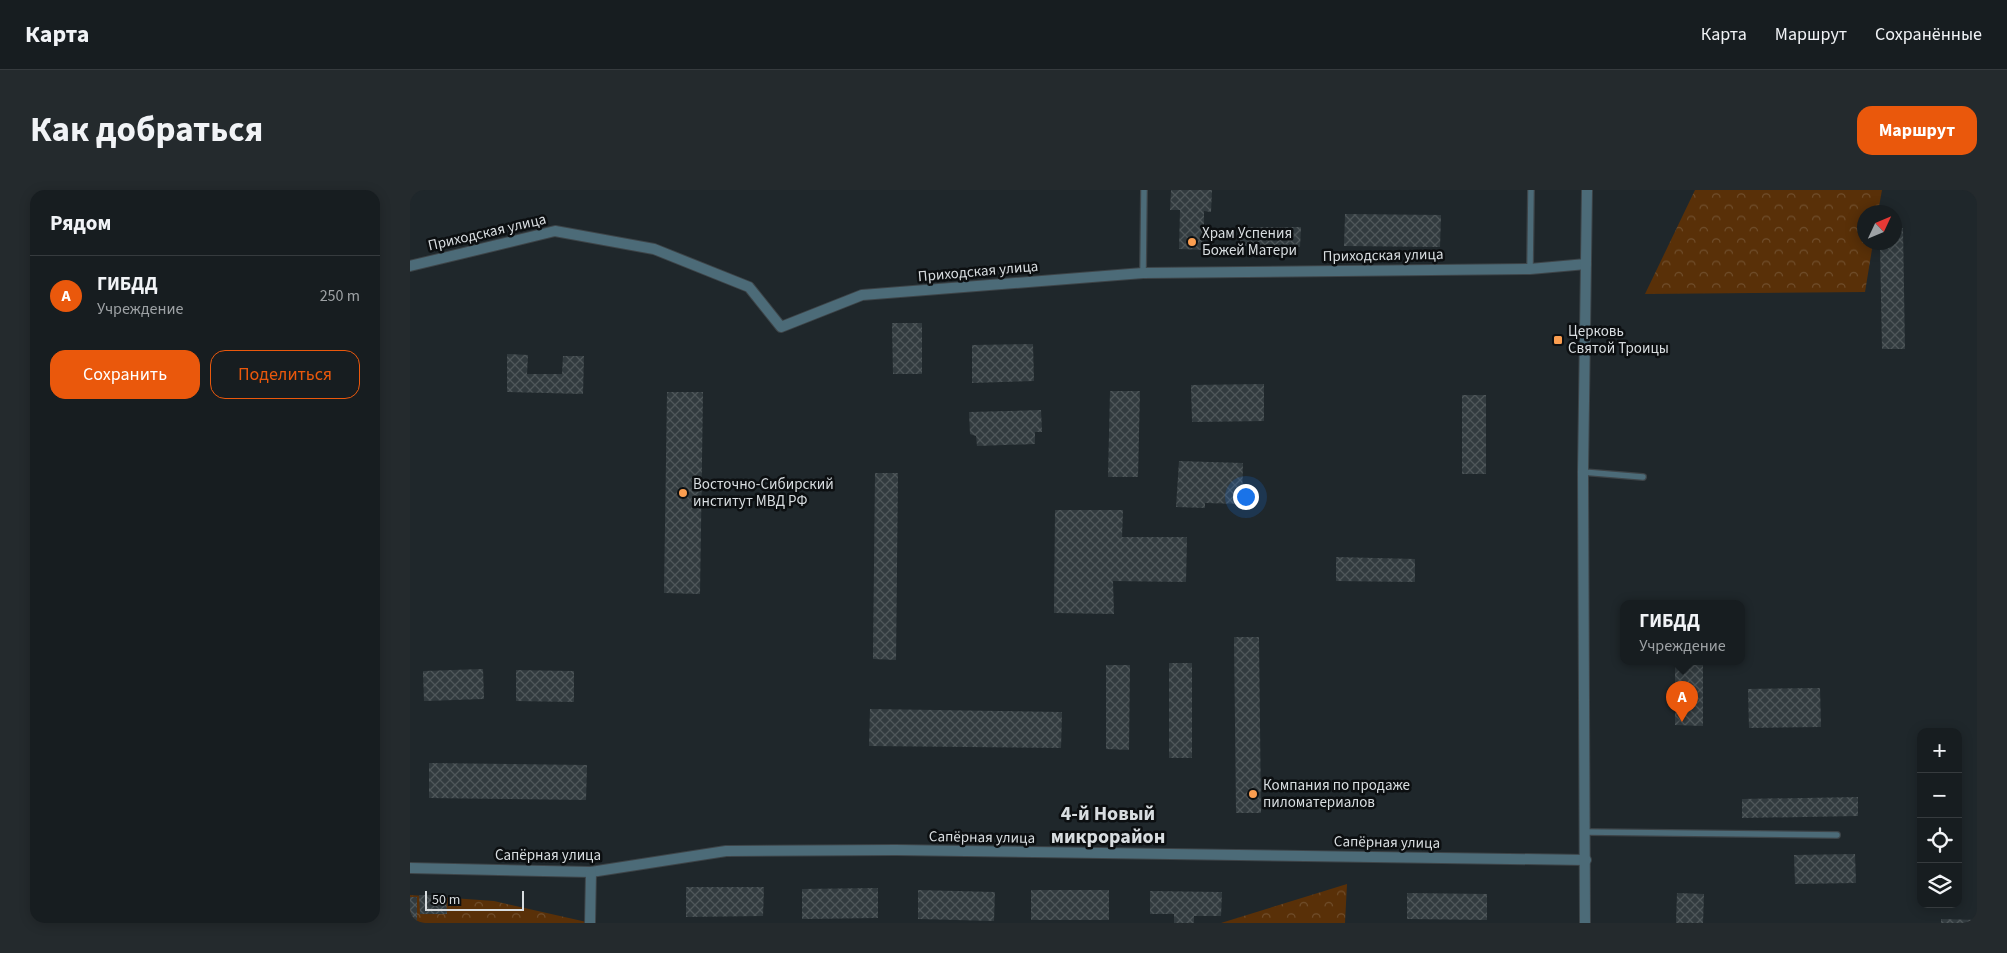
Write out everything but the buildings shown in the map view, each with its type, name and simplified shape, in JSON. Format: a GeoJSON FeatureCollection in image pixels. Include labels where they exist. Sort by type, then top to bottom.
{"type":"FeatureCollection","features":[{"type":"Feature","properties":{"kind":"street"},"geometry":{"type":"LineString","coordinates":[[1585,923],[1583,472],[1587,190]]}},
{"type":"Feature","properties":{"kind":"street","name":"Приходская улица"},"geometry":{"type":"LineString","coordinates":[[410,266],[555,231],[654,249],[749,287],[780,327],[862,295],[1144,273],[1530,268],[1586,264]]}},
{"type":"Feature","properties":{"kind":"street","name":"Сапёрная улица"},"geometry":{"type":"LineString","coordinates":[[410,868],[592,872],[726,851],[896,850],[1586,860]]}},
{"type":"Feature","properties":{"kind":"street"},"geometry":{"type":"LineString","coordinates":[[590,923],[592,872]]}},
{"type":"Feature","properties":{"kind":"lane"},"geometry":{"type":"LineString","coordinates":[[1144,190],[1144,273]]}},
{"type":"Feature","properties":{"kind":"lane"},"geometry":{"type":"LineString","coordinates":[[1530,268],[1531,190]]}},
{"type":"Feature","properties":{"kind":"lane"},"geometry":{"type":"LineString","coordinates":[[1583,472],[1643,476]]}},
{"type":"Feature","properties":{"kind":"lane"},"geometry":{"type":"LineString","coordinates":[[1586,832],[1837,835]]}},
{"type":"Feature","properties":{"kind":"green space"},"geometry":{"type":"Polygon","coordinates":[[[1695,190],[1882,190],[1879,205],[1857,205],[1857,250],[1872,250],[1865,292],[1645,294],[1695,190]]]}},
{"type":"Feature","properties":{"kind":"green space"},"geometry":{"type":"Polygon","coordinates":[[[1347,884],[1345,923],[1221,923],[1347,884]]]}},
{"type":"Feature","properties":{"kind":"green space"},"geometry":{"type":"Polygon","coordinates":[[[410,895],[494,901],[591,923],[410,923],[410,895]]]}},
{"type":"Feature","properties":{"kind":"place","name":"Храм Успения Божей Матери"},"geometry":{"type":"Point","coordinates":[1192,242]}},
{"type":"Feature","properties":{"kind":"place","name":"Церковь Святой Троицы"},"geometry":{"type":"Point","coordinates":[1558,340]}},
{"type":"Feature","properties":{"kind":"place","name":"Восточно-Сибирский институт МВД РФ"},"geometry":{"type":"Point","coordinates":[683,493]}},
{"type":"Feature","properties":{"kind":"place","name":"ГИБДД"},"geometry":{"type":"Point","coordinates":[1682,722]}},
{"type":"Feature","properties":{"kind":"place","name":"Компания по продаже пиломатериалов"},"geometry":{"type":"Point","coordinates":[1253,794]}},
{"type":"Feature","properties":{"kind":"district","name":"4-й Новый микрорайон"},"geometry":{"type":"Point","coordinates":[1108,824]}}]}
